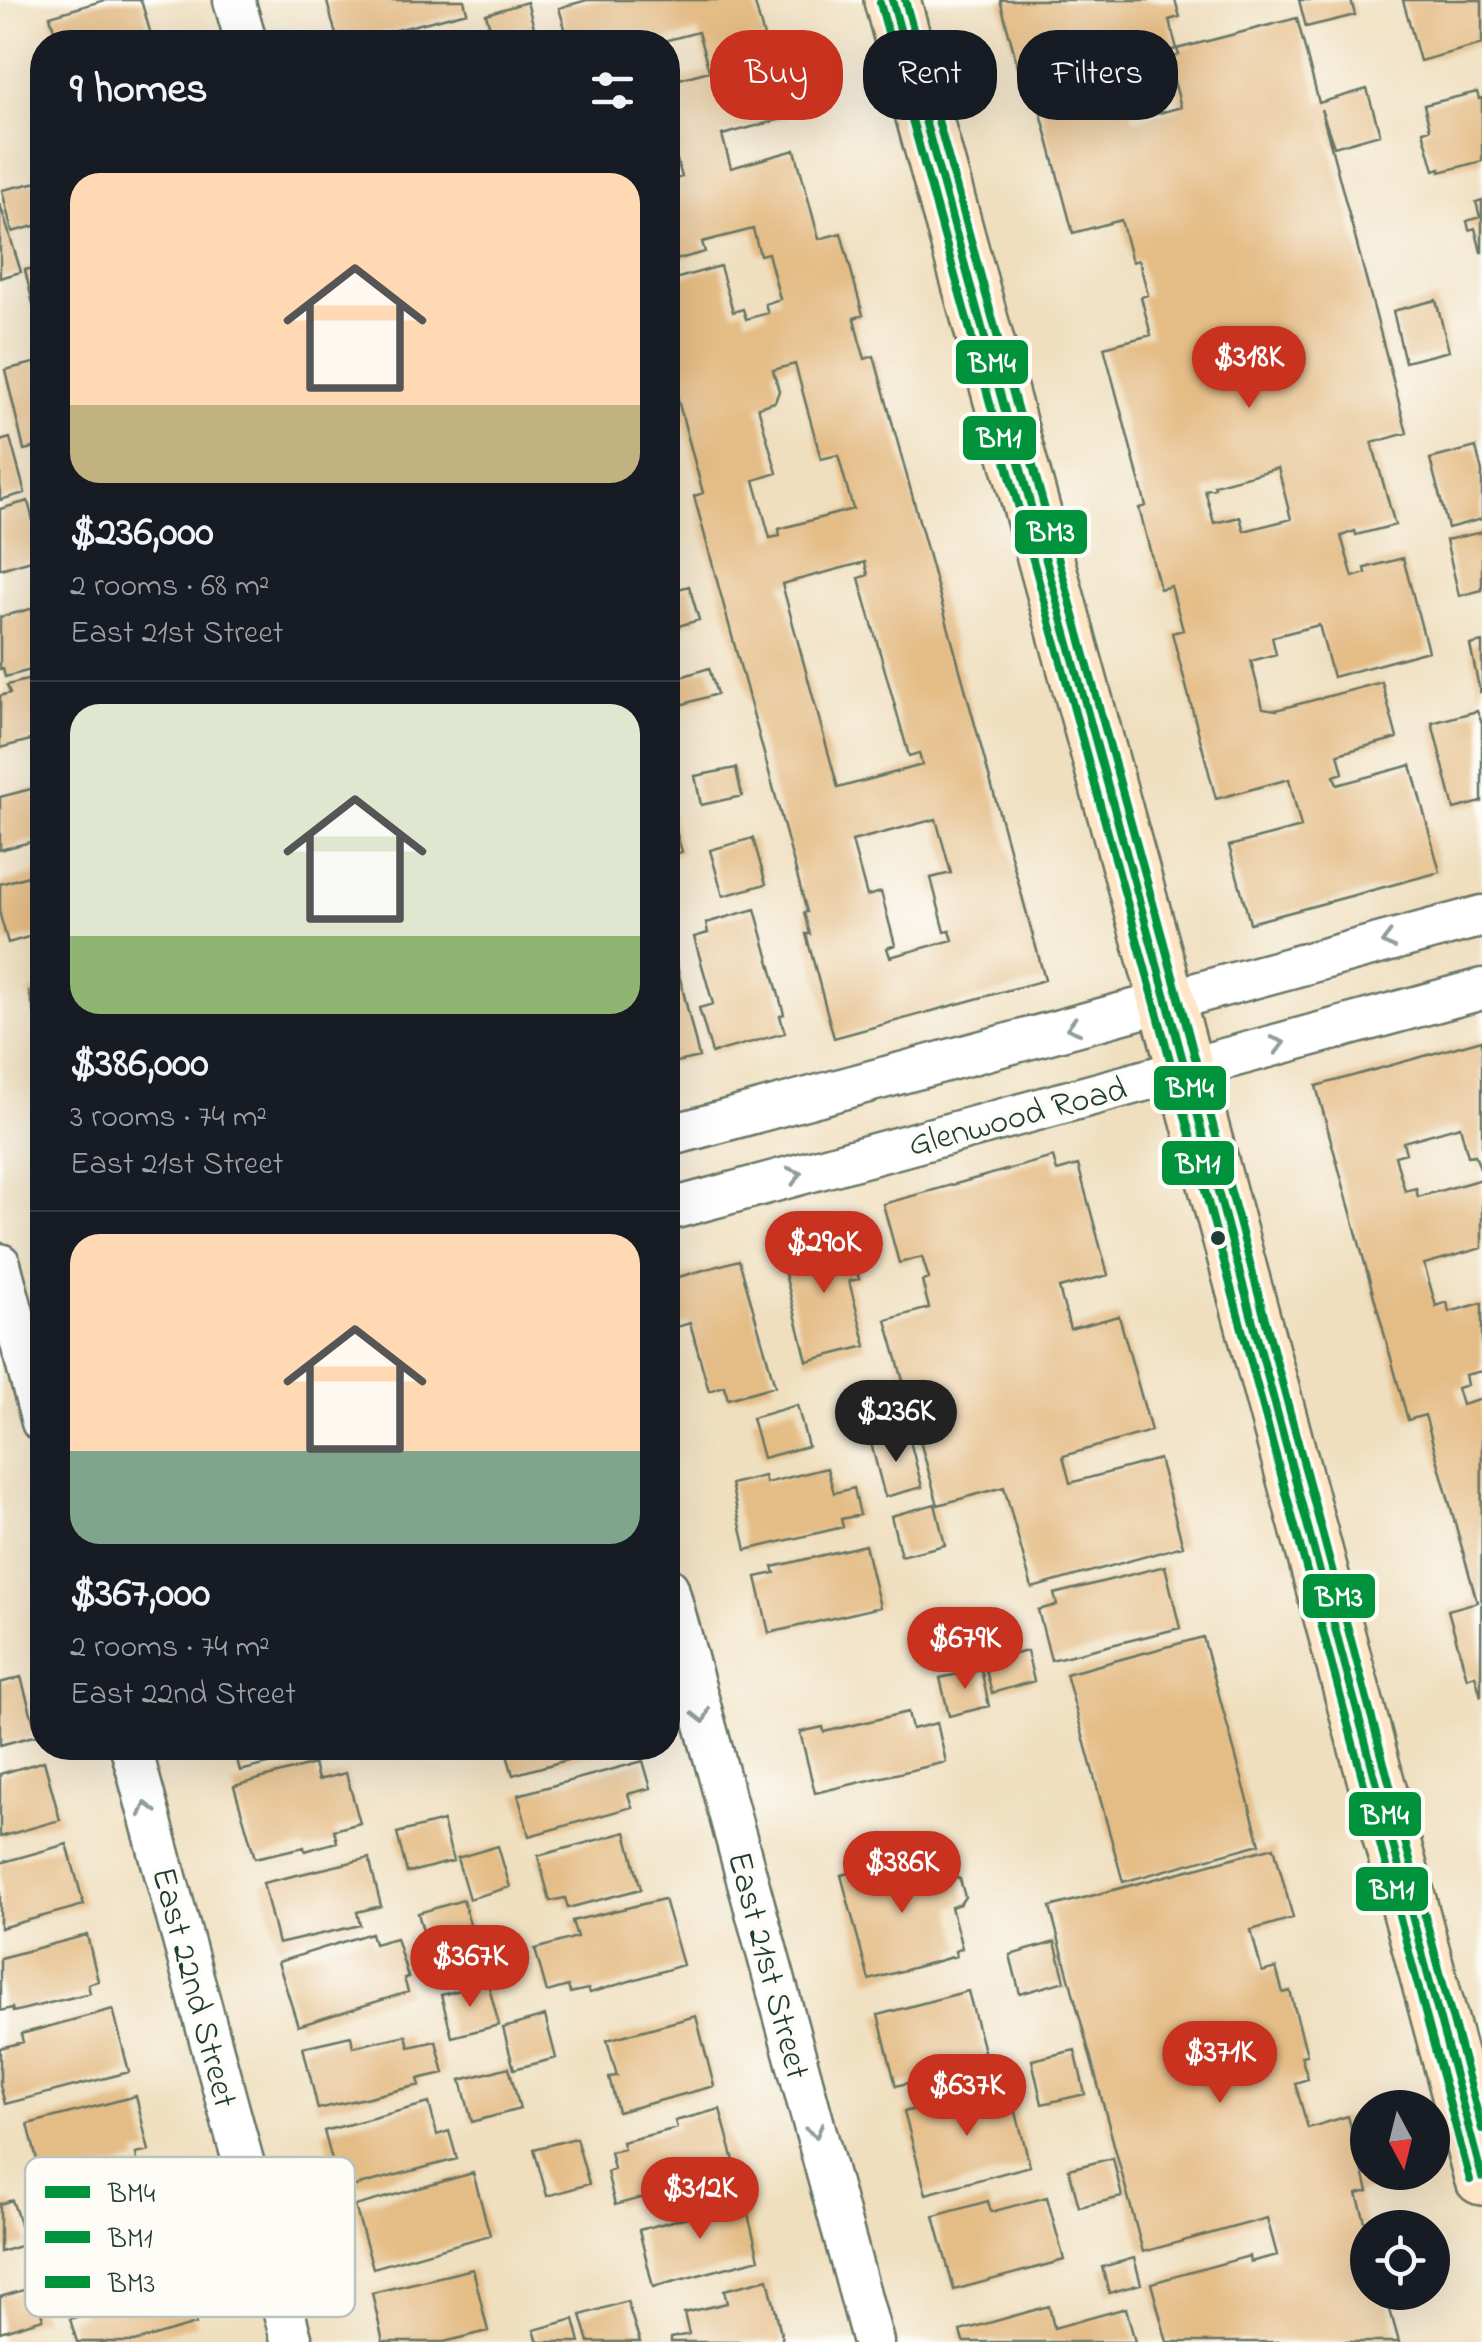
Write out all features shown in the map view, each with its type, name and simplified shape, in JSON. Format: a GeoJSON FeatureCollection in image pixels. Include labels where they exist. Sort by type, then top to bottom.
{"type":"FeatureCollection","features":[{"type":"Feature","properties":{"kind":"main road"},"geometry":{"type":"LineString","coordinates":[[892,0],[1167,1001],[1482,2177]]}},
{"type":"Feature","properties":{"kind":"street"},"geometry":{"type":"LineString","coordinates":[[234,0],[243,30]]}},
{"type":"Feature","properties":{"kind":"street","name":"Glenwood Road"},"geometry":{"type":"LineString","coordinates":[[680,1133],[1482,916]]}},
{"type":"Feature","properties":{"kind":"street","name":"Glenwood Road"},"geometry":{"type":"LineString","coordinates":[[680,1207],[1482,989]]}},
{"type":"Feature","properties":{"kind":"street"},"geometry":{"type":"LineString","coordinates":[[0,1264],[19,1317],[25,1385]]}},
{"type":"Feature","properties":{"kind":"street","name":"East 21st Street"},"geometry":{"type":"LineString","coordinates":[[680,1632],[873,2342]]}},
{"type":"Feature","properties":{"kind":"street","name":"East 22nd Street"},"geometry":{"type":"LineString","coordinates":[[134,1760],[242,2157]]}},
{"type":"Feature","properties":{"kind":"street","name":"East 22nd Street"},"geometry":{"type":"LineString","coordinates":[[285,2317],[292,2342]]}},
{"type":"Feature","properties":{"kind":"building"},"geometry":{"type":"Polygon","coordinates":[[[105,0],[141,0],[150,30],[54,30],[50,16],[105,0]]]}},
{"type":"Feature","properties":{"kind":"building"},"geometry":{"type":"Polygon","coordinates":[[[464,0],[467,12],[396,30],[335,30],[327,2],[464,0]]]}},
{"type":"Feature","properties":{"kind":"building"},"geometry":{"type":"Polygon","coordinates":[[[587,0],[754,0],[762,30],[710,30],[710,120],[778,120],[722,135],[731,168],[795,150],[819,239],[841,233],[863,315],[854,318],[859,339],[865,359],[874,356],[1045,980],[834,1038],[806,934],[810,934],[804,913],[807,912],[694,496],[703,493],[680,408],[680,278],[720,266],[733,312],[743,309],[746,319],[768,313],[765,304],[780,299],[768,253],[760,255],[753,229],[702,242],[705,252],[680,259],[680,79],[709,71],[698,32],[680,37],[680,30],[565,30],[559,8],[587,0]],[[795,364],[773,370],[779,391],[775,402],[758,407],[777,473],[754,480],[770,538],[780,536],[779,529],[853,509],[838,455],[821,459],[795,364]],[[865,562],[782,584],[838,788],[922,765],[919,753],[909,756],[859,578],[868,575],[865,562]],[[936,819],[852,841],[867,896],[881,892],[895,945],[887,948],[890,957],[953,940],[950,931],[945,932],[931,878],[951,873],[936,819]]]}},
{"type":"Feature","properties":{"kind":"building"},"geometry":{"type":"Polygon","coordinates":[[[1000,0],[1175,0],[1180,17],[1169,20],[1172,30],[1017,30],[1017,64],[1000,0]]]}},
{"type":"Feature","properties":{"kind":"building"},"geometry":{"type":"Polygon","coordinates":[[[1299,0],[1351,0],[1355,15],[1306,27],[1299,0]]]}},
{"type":"Feature","properties":{"kind":"building"},"geometry":{"type":"Polygon","coordinates":[[[1403,0],[1482,0],[1482,44],[1420,61],[1403,0]]]}},
{"type":"Feature","properties":{"kind":"building"},"geometry":{"type":"Polygon","coordinates":[[[527,2],[535,30],[491,30],[486,14],[527,2]]]}},
{"type":"Feature","properties":{"kind":"building"},"geometry":{"type":"Polygon","coordinates":[[[1297,18],[1319,103],[1367,89],[1380,134],[1334,147],[1321,109],[1407,433],[1372,443],[1395,525],[1341,536],[1353,577],[1366,573],[1365,568],[1403,558],[1428,651],[1333,677],[1319,625],[1272,637],[1276,654],[1251,661],[1263,708],[1276,710],[1382,682],[1397,738],[1338,754],[1343,773],[1334,776],[1337,785],[1411,765],[1440,872],[1250,923],[1229,846],[1301,827],[1289,779],[1216,799],[1172,633],[1183,630],[1171,586],[1160,589],[1139,508],[1146,506],[1104,347],[1151,335],[1141,297],[1148,295],[1139,260],[1132,262],[1121,220],[1073,233],[1043,120],[1178,120],[1178,49],[1297,18]],[[1278,468],[1205,490],[1214,523],[1240,517],[1244,531],[1291,519],[1278,468]]]}},
{"type":"Feature","properties":{"kind":"building"},"geometry":{"type":"Polygon","coordinates":[[[1477,92],[1482,98],[1482,161],[1440,172],[1440,168],[1434,170],[1423,131],[1430,129],[1424,105],[1477,92]]]}},
{"type":"Feature","properties":{"kind":"building"},"geometry":{"type":"Polygon","coordinates":[[[30,184],[30,227],[12,232],[2,190],[30,184]]]}},
{"type":"Feature","properties":{"kind":"building"},"geometry":{"type":"Polygon","coordinates":[[[1482,200],[1481,252],[1475,228],[1469,230],[1467,221],[1480,217],[1476,202],[1482,200]]]}},
{"type":"Feature","properties":{"kind":"building"},"geometry":{"type":"Polygon","coordinates":[[[0,204],[21,272],[0,278],[0,204]]]}},
{"type":"Feature","properties":{"kind":"building"},"geometry":{"type":"Polygon","coordinates":[[[1436,300],[1449,351],[1405,362],[1393,311],[1436,300]]]}},
{"type":"Feature","properties":{"kind":"building"},"geometry":{"type":"Polygon","coordinates":[[[30,364],[30,449],[24,450],[5,370],[30,364]]]}},
{"type":"Feature","properties":{"kind":"building"},"geometry":{"type":"Polygon","coordinates":[[[10,438],[25,493],[0,500],[0,441],[10,438]]]}},
{"type":"Feature","properties":{"kind":"building"},"geometry":{"type":"Polygon","coordinates":[[[1476,447],[1482,472],[1482,519],[1448,528],[1430,459],[1476,447]]]}},
{"type":"Feature","properties":{"kind":"building"},"geometry":{"type":"Polygon","coordinates":[[[28,501],[30,560],[0,569],[0,509],[28,501]]]}},
{"type":"Feature","properties":{"kind":"building"},"geometry":{"type":"Polygon","coordinates":[[[1482,532],[1482,590],[1459,596],[1446,540],[1482,532]]]}},
{"type":"Feature","properties":{"kind":"building"},"geometry":{"type":"Polygon","coordinates":[[[689,586],[699,620],[680,626],[680,589],[689,586]]]}},
{"type":"Feature","properties":{"kind":"building"},"geometry":{"type":"Polygon","coordinates":[[[30,609],[30,670],[5,677],[3,668],[0,669],[0,617],[30,609]]]}},
{"type":"Feature","properties":{"kind":"building"},"geometry":{"type":"Polygon","coordinates":[[[1482,642],[1482,691],[1480,692],[1470,645],[1482,642]]]}},
{"type":"Feature","properties":{"kind":"building"},"geometry":{"type":"Polygon","coordinates":[[[709,668],[717,694],[680,705],[680,677],[709,668]]]}},
{"type":"Feature","properties":{"kind":"building"},"geometry":{"type":"Polygon","coordinates":[[[30,679],[30,740],[0,748],[0,696],[10,693],[7,685],[30,679]]]}},
{"type":"Feature","properties":{"kind":"building"},"geometry":{"type":"Polygon","coordinates":[[[1477,711],[1482,723],[1482,802],[1454,809],[1432,723],[1477,711]]]}},
{"type":"Feature","properties":{"kind":"building"},"geometry":{"type":"Polygon","coordinates":[[[736,768],[742,796],[701,805],[695,776],[736,768]]]}},
{"type":"Feature","properties":{"kind":"building"},"geometry":{"type":"Polygon","coordinates":[[[30,789],[30,842],[0,850],[0,797],[30,789]]]}},
{"type":"Feature","properties":{"kind":"building"},"geometry":{"type":"Polygon","coordinates":[[[753,838],[766,884],[723,896],[710,850],[753,838]]]}},
{"type":"Feature","properties":{"kind":"building"},"geometry":{"type":"Polygon","coordinates":[[[30,875],[30,937],[8,943],[0,915],[0,884],[30,875]]]}},
{"type":"Feature","properties":{"kind":"building"},"geometry":{"type":"Polygon","coordinates":[[[755,909],[784,1014],[780,1016],[785,1033],[712,1053],[699,1008],[713,1004],[694,937],[708,933],[706,923],[755,909]]]}},
{"type":"Feature","properties":{"kind":"building"},"geometry":{"type":"Polygon","coordinates":[[[680,978],[699,1057],[680,1061],[680,978]]]}},
{"type":"Feature","properties":{"kind":"building"},"geometry":{"type":"Polygon","coordinates":[[[1482,1040],[1482,1173],[1475,1155],[1468,1156],[1460,1126],[1403,1142],[1406,1153],[1395,1156],[1405,1191],[1416,1188],[1418,1197],[1482,1179],[1482,1248],[1424,1264],[1436,1306],[1447,1302],[1449,1312],[1482,1303],[1482,1371],[1465,1375],[1467,1385],[1457,1388],[1462,1405],[1482,1399],[1481,1697],[1475,1675],[1467,1678],[1448,1610],[1477,1602],[1425,1415],[1408,1420],[1316,1086],[1482,1040]]]}},
{"type":"Feature","properties":{"kind":"building"},"geometry":{"type":"Polygon","coordinates":[[[1053,1157],[1057,1171],[1078,1165],[1108,1275],[1059,1288],[1070,1329],[1119,1316],[1151,1431],[1063,1456],[1070,1483],[1159,1459],[1183,1546],[1032,1588],[1004,1487],[938,1505],[886,1320],[929,1308],[922,1281],[929,1279],[922,1257],[899,1263],[883,1204],[1053,1157]]]}},
{"type":"Feature","properties":{"kind":"building"},"geometry":{"type":"Polygon","coordinates":[[[848,1233],[859,1279],[849,1281],[866,1346],[807,1361],[779,1250],[848,1233]]]}},
{"type":"Feature","properties":{"kind":"building"},"geometry":{"type":"Polygon","coordinates":[[[739,1260],[775,1386],[728,1399],[724,1386],[709,1391],[690,1323],[680,1326],[680,1277],[739,1260]]]}},
{"type":"Feature","properties":{"kind":"building"},"geometry":{"type":"Polygon","coordinates":[[[797,1405],[808,1446],[763,1458],[752,1418],[797,1405]]]}},
{"type":"Feature","properties":{"kind":"building"},"geometry":{"type":"Polygon","coordinates":[[[908,1433],[922,1487],[885,1497],[871,1443],[908,1433]]]}},
{"type":"Feature","properties":{"kind":"building"},"geometry":{"type":"Polygon","coordinates":[[[827,1468],[834,1493],[854,1488],[860,1515],[841,1519],[843,1527],[746,1550],[731,1484],[764,1476],[766,1483],[827,1468]]]}},
{"type":"Feature","properties":{"kind":"building"},"geometry":{"type":"Polygon","coordinates":[[[935,1504],[945,1545],[901,1556],[891,1516],[935,1504]]]}},
{"type":"Feature","properties":{"kind":"building"},"geometry":{"type":"Polygon","coordinates":[[[865,1545],[880,1607],[769,1633],[756,1577],[775,1573],[773,1567],[865,1545]]]}},
{"type":"Feature","properties":{"kind":"building"},"geometry":{"type":"Polygon","coordinates":[[[1165,1566],[1180,1628],[1051,1660],[1038,1610],[1057,1605],[1054,1594],[1165,1566]]]}},
{"type":"Feature","properties":{"kind":"building"},"geometry":{"type":"Polygon","coordinates":[[[1203,1637],[1260,1844],[1123,1882],[1066,1674],[1203,1637]]]}},
{"type":"Feature","properties":{"kind":"building"},"geometry":{"type":"Polygon","coordinates":[[[1027,1651],[1034,1681],[992,1693],[984,1662],[1027,1651]]]}},
{"type":"Feature","properties":{"kind":"building"},"geometry":{"type":"Polygon","coordinates":[[[981,1669],[989,1706],[949,1716],[940,1678],[981,1669]]]}},
{"type":"Feature","properties":{"kind":"building"},"geometry":{"type":"Polygon","coordinates":[[[21,1677],[30,1710],[30,1737],[0,1745],[0,1683],[21,1677]]]}},
{"type":"Feature","properties":{"kind":"building"},"geometry":{"type":"Polygon","coordinates":[[[908,1712],[912,1729],[937,1723],[946,1762],[815,1793],[800,1732],[823,1727],[824,1732],[908,1712]]]}},
{"type":"Feature","properties":{"kind":"building"},"geometry":{"type":"Polygon","coordinates":[[[237,1760],[284,1760],[240,1771],[237,1760]]]}},
{"type":"Feature","properties":{"kind":"building"},"geometry":{"type":"Polygon","coordinates":[[[509,1760],[567,1760],[513,1775],[509,1760]]]}},
{"type":"Feature","properties":{"kind":"building"},"geometry":{"type":"Polygon","coordinates":[[[44,1761],[60,1820],[0,1837],[0,1774],[44,1761]]]}},
{"type":"Feature","properties":{"kind":"building"},"geometry":{"type":"Polygon","coordinates":[[[643,1761],[651,1788],[628,1794],[632,1807],[529,1836],[518,1795],[643,1761]]]}},
{"type":"Feature","properties":{"kind":"building"},"geometry":{"type":"Polygon","coordinates":[[[314,1764],[318,1780],[346,1773],[360,1823],[334,1830],[337,1842],[255,1858],[234,1786],[314,1764]]]}},
{"type":"Feature","properties":{"kind":"building"},"geometry":{"type":"Polygon","coordinates":[[[443,1821],[453,1861],[407,1873],[397,1833],[443,1821]]]}},
{"type":"Feature","properties":{"kind":"building"},"geometry":{"type":"Polygon","coordinates":[[[626,1832],[641,1889],[568,1908],[565,1898],[550,1901],[538,1856],[626,1832]]]}},
{"type":"Feature","properties":{"kind":"building"},"geometry":{"type":"Polygon","coordinates":[[[67,1844],[84,1905],[0,1928],[0,1863],[67,1844]]]}},
{"type":"Feature","properties":{"kind":"building"},"geometry":{"type":"Polygon","coordinates":[[[498,1846],[510,1887],[469,1899],[457,1858],[498,1846]]]}},
{"type":"Feature","properties":{"kind":"building"},"geometry":{"type":"Polygon","coordinates":[[[1274,1847],[1293,1918],[1251,1930],[1262,1972],[1276,1968],[1283,1993],[1290,1991],[1307,2055],[1301,2056],[1308,2079],[1295,2083],[1308,2128],[1348,2116],[1350,2190],[1368,2191],[1357,2194],[1362,2210],[1350,2210],[1350,2310],[1390,2310],[1399,2342],[1167,2342],[1151,2283],[1249,2256],[1250,2262],[1277,2255],[1267,2218],[1143,2252],[1050,1907],[1274,1847]]]}},
{"type":"Feature","properties":{"kind":"building"},"geometry":{"type":"Polygon","coordinates":[[[907,1852],[916,1885],[952,1875],[960,1879],[965,1897],[951,1907],[962,1948],[955,1951],[956,1956],[869,1980],[841,1875],[854,1872],[853,1867],[907,1852]]]}},
{"type":"Feature","properties":{"kind":"building"},"geometry":{"type":"Polygon","coordinates":[[[369,1858],[381,1906],[357,1912],[360,1925],[278,1944],[263,1883],[369,1858]]]}},
{"type":"Feature","properties":{"kind":"building"},"geometry":{"type":"Polygon","coordinates":[[[664,1899],[683,1965],[590,1993],[588,1989],[570,1993],[568,1986],[547,1992],[535,1949],[577,1937],[572,1921],[664,1899]]]}},
{"type":"Feature","properties":{"kind":"building"},"geometry":{"type":"Polygon","coordinates":[[[463,1900],[474,1939],[429,1953],[418,1913],[463,1900]]]}},
{"type":"Feature","properties":{"kind":"building"},"geometry":{"type":"Polygon","coordinates":[[[371,1933],[374,1944],[396,1938],[408,1977],[404,1978],[408,1992],[298,2026],[278,1962],[371,1933]]]}},
{"type":"Feature","properties":{"kind":"building"},"geometry":{"type":"Polygon","coordinates":[[[87,1935],[98,1981],[88,1984],[90,1993],[13,2012],[12,2008],[0,2011],[0,1958],[87,1935]]]}},
{"type":"Feature","properties":{"kind":"building"},"geometry":{"type":"Polygon","coordinates":[[[1055,1942],[1065,1981],[1020,1994],[1010,1955],[1055,1942]]]}},
{"type":"Feature","properties":{"kind":"building"},"geometry":{"type":"Polygon","coordinates":[[[488,1983],[499,2025],[452,2037],[441,1995],[488,1983]]]}},
{"type":"Feature","properties":{"kind":"building"},"geometry":{"type":"Polygon","coordinates":[[[968,1991],[987,2062],[896,2086],[878,2015],[968,1991]]]}},
{"type":"Feature","properties":{"kind":"building"},"geometry":{"type":"Polygon","coordinates":[[[113,2009],[129,2072],[5,2104],[0,2085],[0,2048],[23,2042],[21,2034],[113,2009]]]}},
{"type":"Feature","properties":{"kind":"building"},"geometry":{"type":"Polygon","coordinates":[[[545,2016],[556,2058],[514,2069],[503,2028],[545,2016]]]}},
{"type":"Feature","properties":{"kind":"building"},"geometry":{"type":"Polygon","coordinates":[[[696,2016],[714,2086],[618,2112],[609,2077],[617,2076],[607,2040],[696,2016]]]}},
{"type":"Feature","properties":{"kind":"building"},"geometry":{"type":"Polygon","coordinates":[[[406,2035],[409,2047],[436,2041],[444,2073],[418,2079],[420,2085],[318,2109],[303,2047],[351,2036],[353,2047],[406,2035]]]}},
{"type":"Feature","properties":{"kind":"building"},"geometry":{"type":"Polygon","coordinates":[[[1075,2050],[1085,2094],[1042,2104],[1032,2060],[1075,2050]]]}},
{"type":"Feature","properties":{"kind":"building"},"geometry":{"type":"Polygon","coordinates":[[[509,2067],[520,2109],[472,2122],[461,2080],[509,2067]]]}},
{"type":"Feature","properties":{"kind":"building"},"geometry":{"type":"Polygon","coordinates":[[[1009,2085],[1030,2166],[926,2194],[904,2112],[1009,2085]]]}},
{"type":"Feature","properties":{"kind":"building"},"geometry":{"type":"Polygon","coordinates":[[[136,2096],[149,2151],[136,2157],[36,2157],[28,2124],[136,2096]]]}},
{"type":"Feature","properties":{"kind":"building"},"geometry":{"type":"Polygon","coordinates":[[[429,2103],[437,2135],[449,2131],[457,2159],[355,2186],[355,2157],[331,2157],[324,2131],[429,2103]]]}},
{"type":"Feature","properties":{"kind":"building"},"geometry":{"type":"Polygon","coordinates":[[[720,2109],[737,2172],[615,2205],[607,2172],[614,2169],[610,2152],[624,2149],[622,2142],[677,2128],[675,2121],[720,2109]]]}},
{"type":"Feature","properties":{"kind":"building"},"geometry":{"type":"Polygon","coordinates":[[[576,2138],[589,2184],[547,2196],[534,2149],[576,2138]]]}},
{"type":"Feature","properties":{"kind":"building"},"geometry":{"type":"Polygon","coordinates":[[[1113,2158],[1122,2197],[1079,2207],[1069,2169],[1113,2158]]]}},
{"type":"Feature","properties":{"kind":"building"},"geometry":{"type":"Polygon","coordinates":[[[473,2173],[490,2235],[373,2268],[355,2206],[473,2173]]]}},
{"type":"Feature","properties":{"kind":"building"},"geometry":{"type":"Polygon","coordinates":[[[743,2194],[759,2259],[653,2287],[639,2230],[699,2214],[697,2206],[743,2194]]]}},
{"type":"Feature","properties":{"kind":"building"},"geometry":{"type":"Polygon","coordinates":[[[1047,2197],[1064,2260],[954,2290],[934,2216],[988,2201],[991,2212],[1047,2197]]]}},
{"type":"Feature","properties":{"kind":"building"},"geometry":{"type":"Polygon","coordinates":[[[12,2200],[25,2245],[0,2252],[0,2204],[12,2200]]]}},
{"type":"Feature","properties":{"kind":"building"},"geometry":{"type":"Polygon","coordinates":[[[1134,2258],[1141,2284],[1109,2293],[1102,2267],[1134,2258]]]}},
{"type":"Feature","properties":{"kind":"building"},"geometry":{"type":"Polygon","coordinates":[[[473,2269],[488,2331],[444,2342],[383,2342],[372,2293],[473,2269]]]}},
{"type":"Feature","properties":{"kind":"building"},"geometry":{"type":"Polygon","coordinates":[[[768,2279],[783,2342],[671,2342],[671,2338],[689,2334],[684,2313],[727,2303],[724,2290],[768,2279]]]}},
{"type":"Feature","properties":{"kind":"building"},"geometry":{"type":"Polygon","coordinates":[[[25,2290],[25,2317],[43,2319],[0,2332],[0,2297],[25,2290]]]}},
{"type":"Feature","properties":{"kind":"building"},"geometry":{"type":"Polygon","coordinates":[[[627,2301],[640,2342],[589,2342],[581,2315],[627,2301]]]}},
{"type":"Feature","properties":{"kind":"building"},"geometry":{"type":"Polygon","coordinates":[[[1049,2306],[1054,2328],[1126,2308],[1135,2342],[963,2342],[960,2331],[1049,2306]]]}},
{"type":"Feature","properties":{"kind":"building"},"geometry":{"type":"Polygon","coordinates":[[[194,2317],[196,2324],[134,2342],[77,2342],[70,2319],[194,2317]]]}},
{"type":"Feature","properties":{"kind":"building"},"geometry":{"type":"Polygon","coordinates":[[[574,2319],[580,2342],[538,2342],[534,2330],[574,2319]]]}},
{"type":"Feature","properties":{"kind":"transit line","name":"BM4"},"geometry":{"type":"LineString","coordinates":[[892,0],[1167,1001],[1482,2177]]}},
{"type":"Feature","properties":{"kind":"transit line","name":"BM3"},"geometry":{"type":"LineString","coordinates":[[905,0],[1179,998],[1482,2129]]}},
{"type":"Feature","properties":{"kind":"transit line","name":"BM1"},"geometry":{"type":"LineString","coordinates":[[880,3],[1155,1004],[1470,2180]]}}]}
